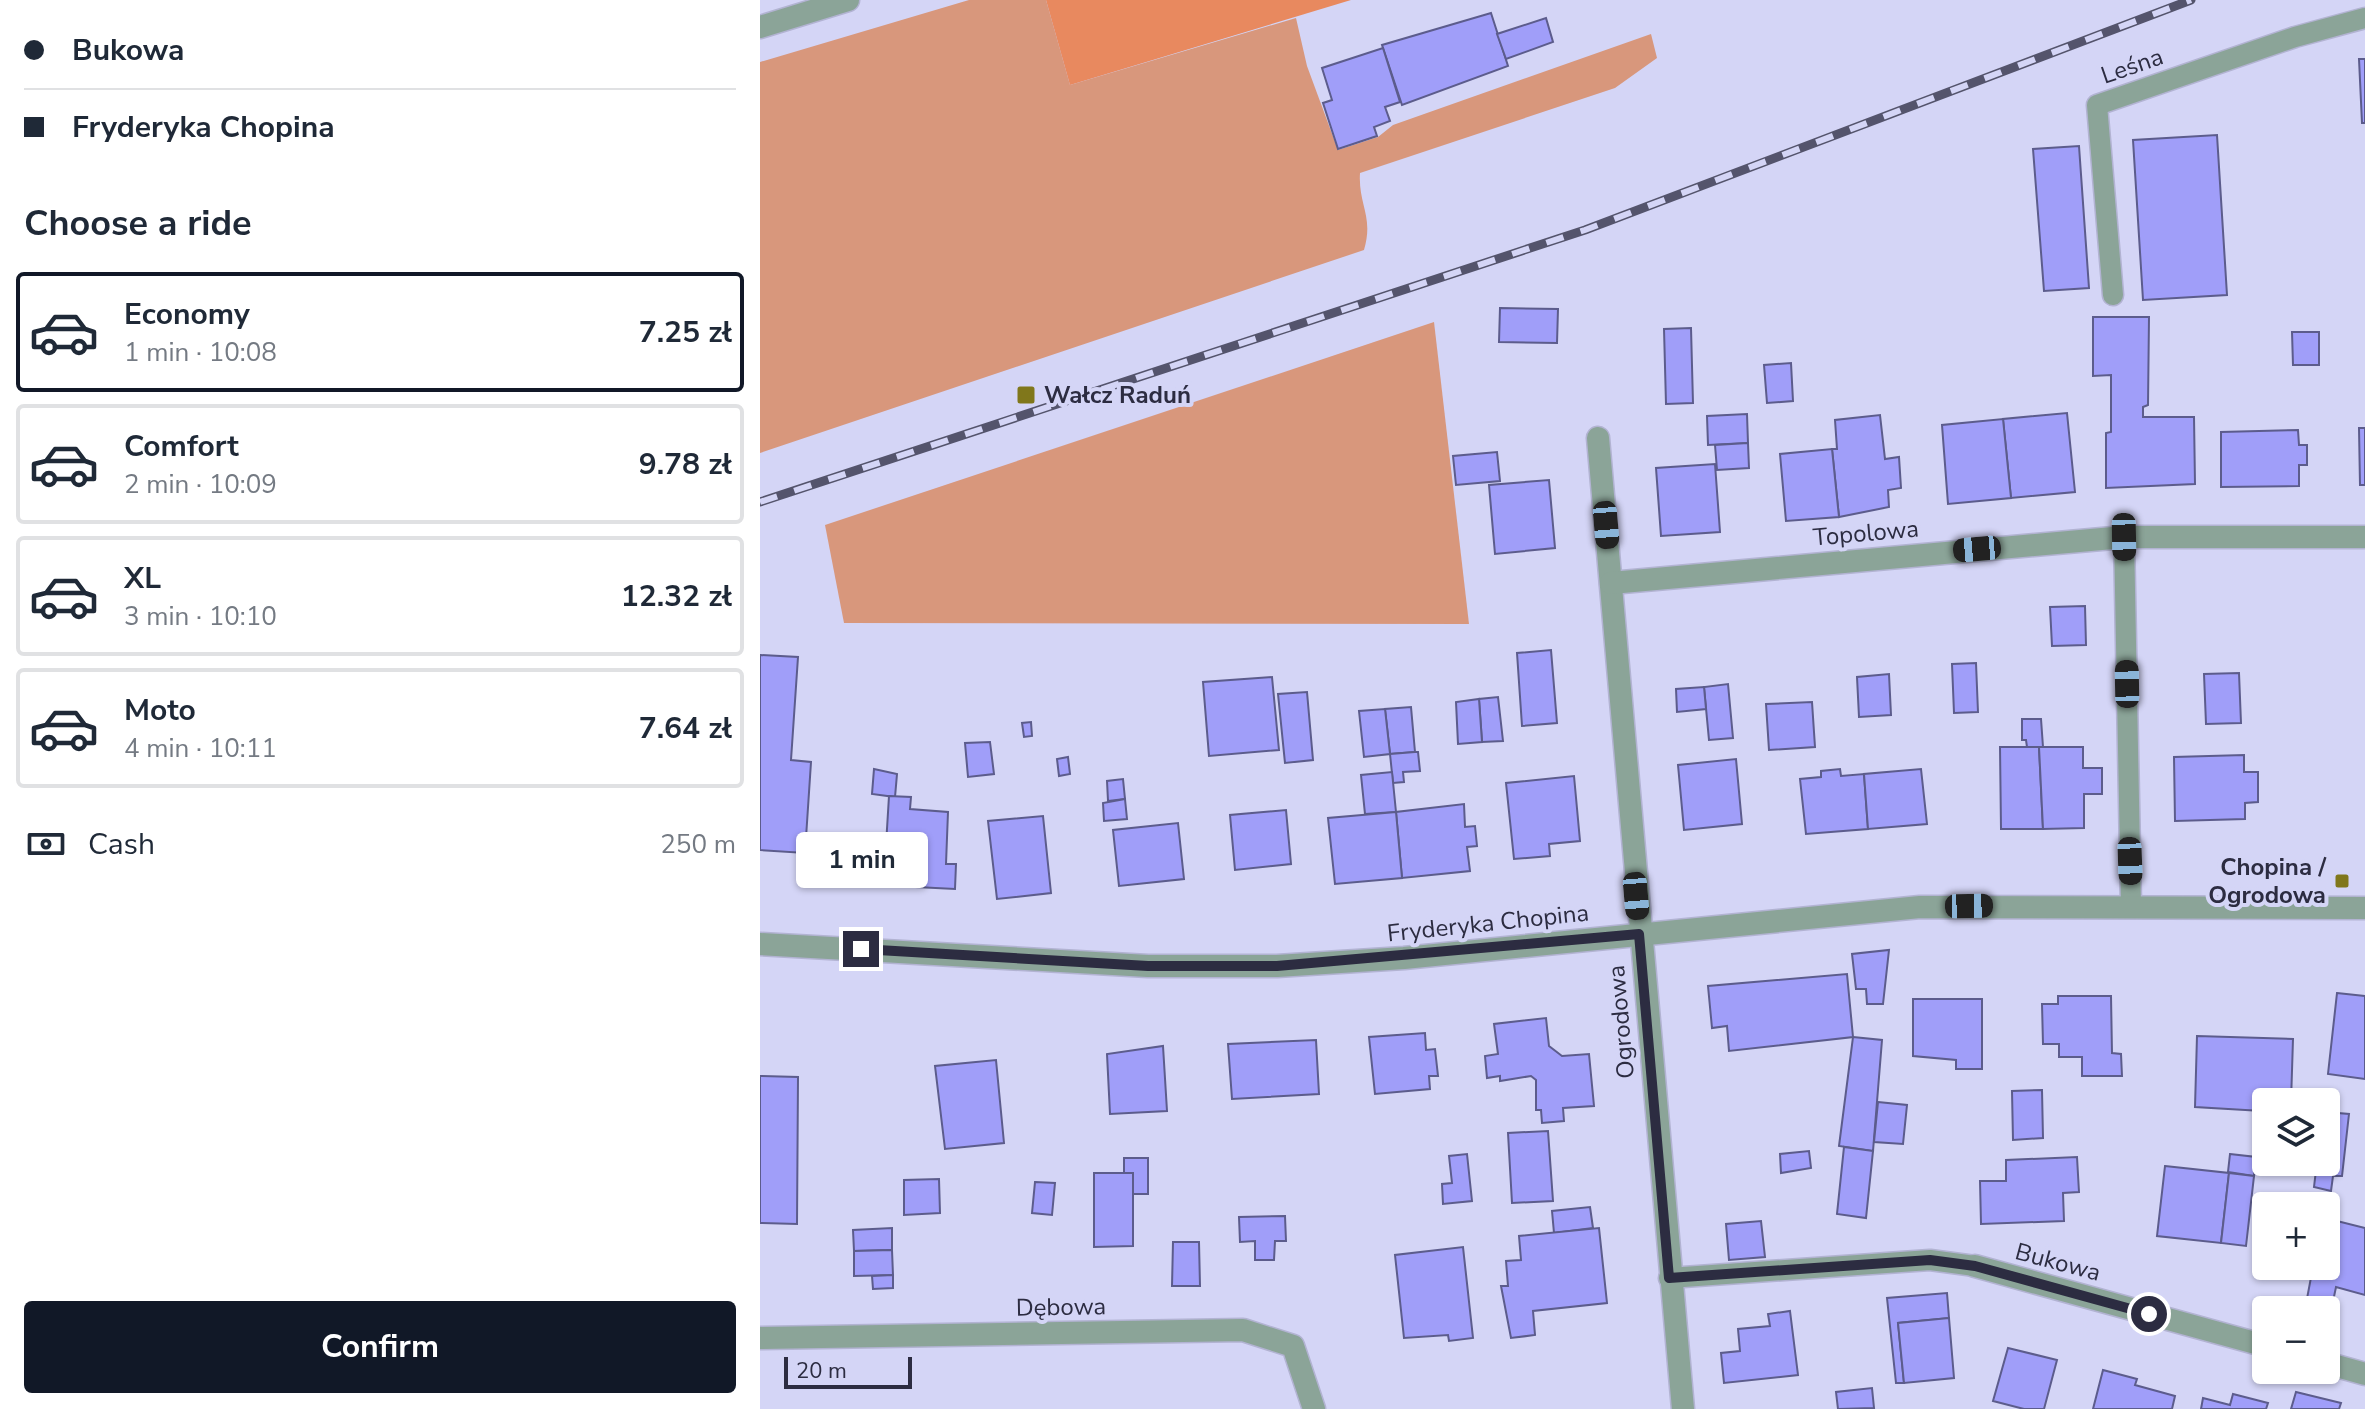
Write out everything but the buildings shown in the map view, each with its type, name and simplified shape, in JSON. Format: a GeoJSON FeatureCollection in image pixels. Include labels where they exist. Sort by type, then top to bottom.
{"type":"FeatureCollection","features":[{"type":"Feature","properties":{"kind":"street"},"geometry":{"type":"LineString","coordinates":[[771,16],[848,0]]}},
{"type":"Feature","properties":{"kind":"street","name":"Ogrodowa"},"geometry":{"type":"LineString","coordinates":[[1598,438],[1669,1278],[1683,1409]]}},
{"type":"Feature","properties":{"kind":"street","name":"Topolowa"},"geometry":{"type":"LineString","coordinates":[[1611,583],[2124,537],[2365,537]]}},
{"type":"Feature","properties":{"kind":"street","name":"Fryderyka Chopina"},"geometry":{"type":"LineString","coordinates":[[760,944],[1148,966],[1277,966],[1920,907],[2365,908]]}},
{"type":"Feature","properties":{"kind":"street","name":"Bukowa"},"geometry":{"type":"LineString","coordinates":[[1975,1266],[2252,1342]]}},
{"type":"Feature","properties":{"kind":"street","name":"Dębowa"},"geometry":{"type":"LineString","coordinates":[[760,1338],[1243,1330],[1293,1346],[1314,1409]]}},
{"type":"Feature","properties":{"kind":"street"},"geometry":{"type":"LineString","coordinates":[[2340,1367],[2365,1374]]}},
{"type":"Feature","properties":{"kind":"lane","name":"Leśna"},"geometry":{"type":"LineString","coordinates":[[2113,295],[2097,105],[2295,37],[2365,18]]}},
{"type":"Feature","properties":{"kind":"lane"},"geometry":{"type":"LineString","coordinates":[[2124,537],[2131,906]]}},
{"type":"Feature","properties":{"kind":"lane"},"geometry":{"type":"LineString","coordinates":[[1669,1278],[1930,1260],[1975,1266]]}},
{"type":"Feature","properties":{"kind":"shaded area"},"geometry":{"type":"Polygon","coordinates":[[[969,0],[1046,0],[1070,85],[1296,18],[1307,66],[1338,150],[1378,137],[1393,125],[1651,34],[1657,58],[1615,88],[1360,173],[1367,219],[1364,250],[760,453],[760,62],[969,0]]]}},
{"type":"Feature","properties":{"kind":"shaded area"},"geometry":{"type":"Polygon","coordinates":[[[1046,0],[1351,0],[1070,85],[1046,0]]]}},
{"type":"Feature","properties":{"kind":"shaded area"},"geometry":{"type":"Polygon","coordinates":[[[1434,322],[1469,624],[844,623],[825,525],[1434,322]]]}},
{"type":"Feature","properties":{"kind":"railway"},"geometry":{"type":"LineString","coordinates":[[760,502],[1585,230],[2191,0]]}},
{"type":"Feature","properties":{"kind":"place","name":"Wałcz Raduń"},"geometry":{"type":"Point","coordinates":[1026,395]}},
{"type":"Feature","properties":{"kind":"place","name":"Chopina / Ogrodowa"},"geometry":{"type":"Point","coordinates":[2342,881]}},
{"type":"Feature","properties":{"kind":"route"},"geometry":{"type":"LineString","coordinates":[[861,949],[1148,966],[1277,966],[1404,958],[1639,934],[1669,1278],[1930,1260],[1975,1266],[2149,1314]]}}]}
